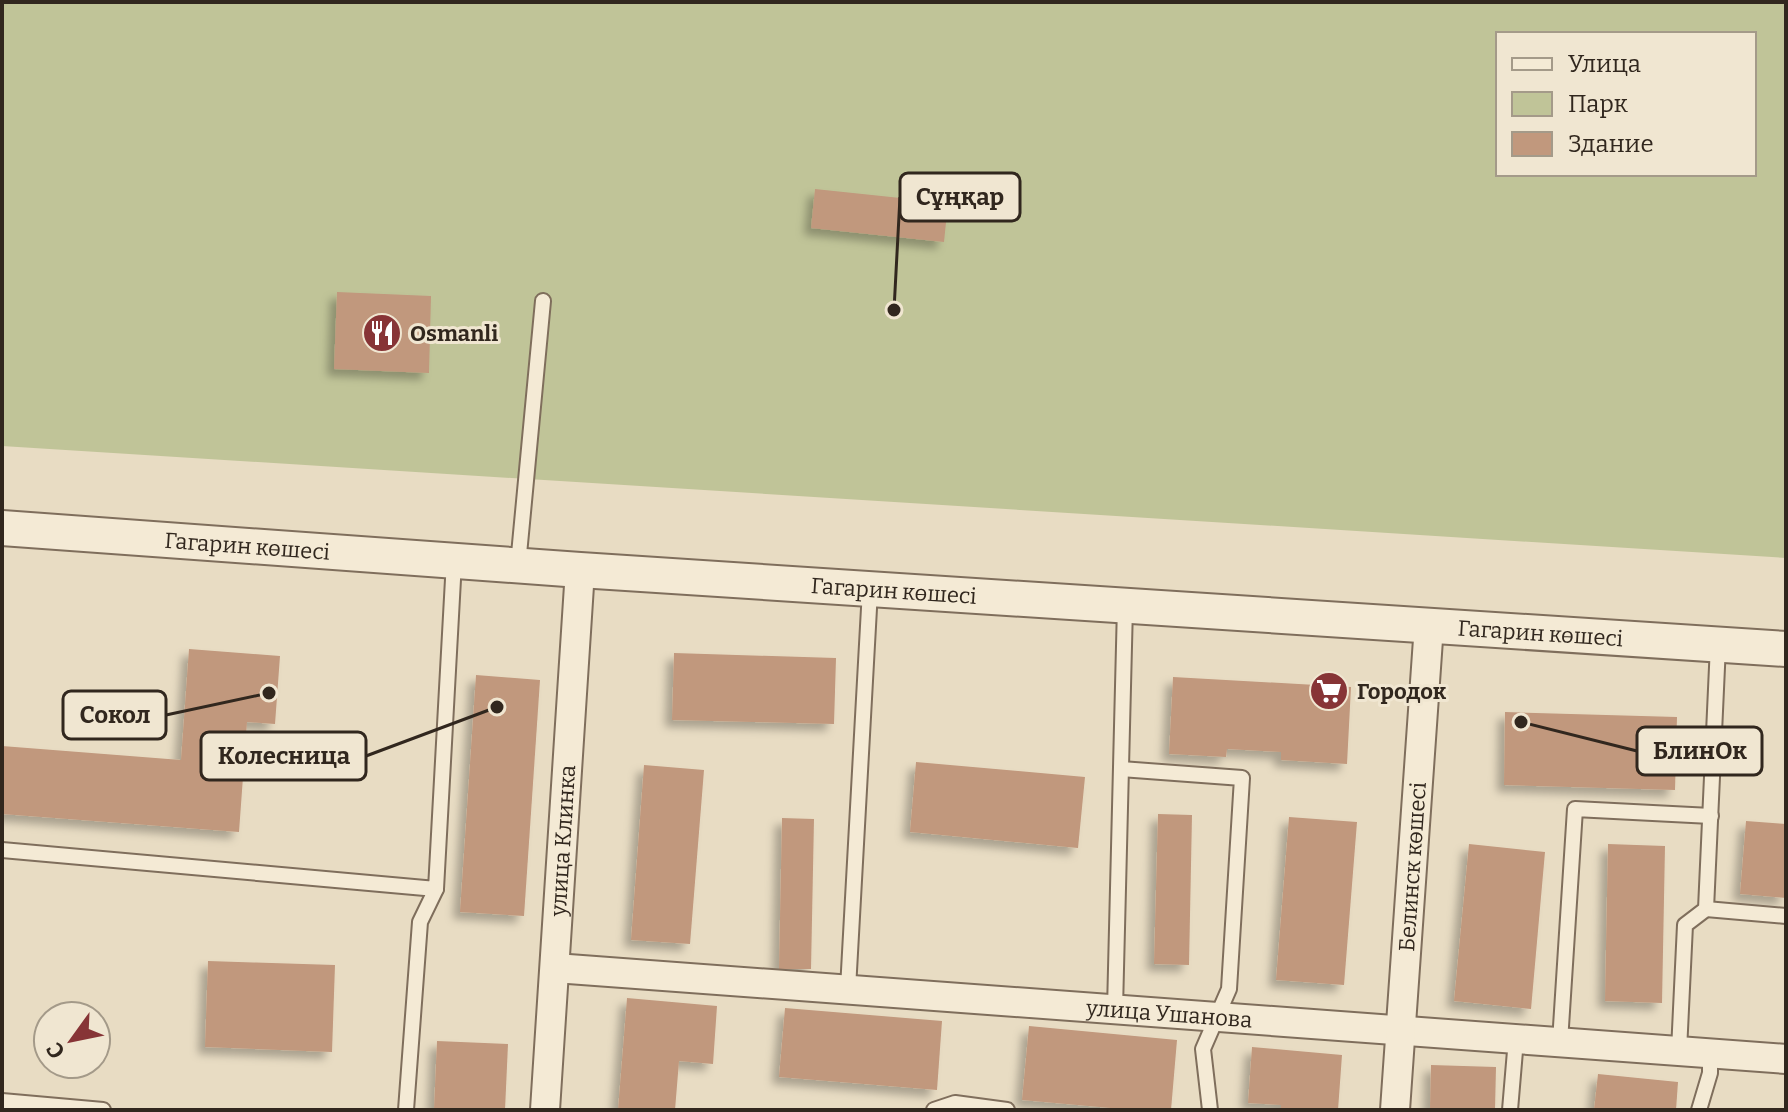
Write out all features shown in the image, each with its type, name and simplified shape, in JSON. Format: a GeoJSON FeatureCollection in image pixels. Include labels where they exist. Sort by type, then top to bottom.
{"type":"FeatureCollection","features":[{"type":"Feature","properties":{"kind":"street","name":"Гагарин көшесі"},"geometry":{"type":"LineString","coordinates":[[2,528],[580,570],[1786,649]]}},
{"type":"Feature","properties":{"kind":"street","name":"улица Клинка"},"geometry":{"type":"LineString","coordinates":[[545,1110],[580,570]]}},
{"type":"Feature","properties":{"kind":"street","name":"Белинск көшесі"},"geometry":{"type":"LineString","coordinates":[[1395,1110],[1429,625]]}},
{"type":"Feature","properties":{"kind":"street","name":"улица Ушанова"},"geometry":{"type":"LineString","coordinates":[[555,968],[1786,1059]]}},
{"type":"Feature","properties":{"kind":"lane"},"geometry":{"type":"LineString","coordinates":[[518,565],[543,301]]}},
{"type":"Feature","properties":{"kind":"lane"},"geometry":{"type":"LineString","coordinates":[[406,1110],[420,922],[436,889],[454,561]]}},
{"type":"Feature","properties":{"kind":"lane"},"geometry":{"type":"LineString","coordinates":[[848,989],[870,589]]}},
{"type":"Feature","properties":{"kind":"lane"},"geometry":{"type":"LineString","coordinates":[[1115,1009],[1125,605]]}},
{"type":"Feature","properties":{"kind":"lane"},"geometry":{"type":"LineString","coordinates":[[1706,909],[1718,645]]}},
{"type":"Feature","properties":{"kind":"lane"},"geometry":{"type":"LineString","coordinates":[[1121,769],[1242,778],[1229,989],[1203,1049],[1210,1110]]}},
{"type":"Feature","properties":{"kind":"lane"},"geometry":{"type":"LineString","coordinates":[[1560,1042],[1575,809],[1711,816]]}},
{"type":"Feature","properties":{"kind":"lane"},"geometry":{"type":"LineString","coordinates":[[2,850],[436,889]]}},
{"type":"Feature","properties":{"kind":"lane"},"geometry":{"type":"LineString","coordinates":[[1679,1051],[1685,925],[1706,909],[1786,916]]}},
{"type":"Feature","properties":{"kind":"lane"},"geometry":{"type":"LineString","coordinates":[[1510,1110],[1516,1039]]}},
{"type":"Feature","properties":{"kind":"lane"},"geometry":{"type":"LineString","coordinates":[[1699,1110],[1710,1073],[1710,1054]]}},
{"type":"Feature","properties":{"kind":"lane"},"geometry":{"type":"LineString","coordinates":[[2,1101],[103,1110]]}},
{"type":"Feature","properties":{"kind":"lane"},"geometry":{"type":"LineString","coordinates":[[934,1110],[955,1103],[1007,1110]]}},
{"type":"Feature","properties":{"kind":"green space"},"geometry":{"type":"Polygon","coordinates":[[[2,2],[1786,2],[1786,558],[2,446],[2,2]]]}},
{"type":"Feature","properties":{"kind":"building"},"geometry":{"type":"Polygon","coordinates":[[[815,189],[948,203],[944,242],[811,228],[815,189]]]}},
{"type":"Feature","properties":{"kind":"building","name":"Osmanli"},"geometry":{"type":"Polygon","coordinates":[[[337,292],[431,296],[429,373],[334,369],[337,292]]]}},
{"type":"Feature","properties":{"kind":"building"},"geometry":{"type":"Polygon","coordinates":[[[189,649],[280,656],[275,724],[247,722],[239,832],[2,814],[2,746],[181,760],[189,649]]]}},
{"type":"Feature","properties":{"kind":"building"},"geometry":{"type":"Polygon","coordinates":[[[674,653],[836,658],[834,724],[672,720],[674,653]]]}},
{"type":"Feature","properties":{"kind":"building"},"geometry":{"type":"Polygon","coordinates":[[[476,675],[540,680],[524,916],[460,912],[476,675]]]}},
{"type":"Feature","properties":{"kind":"building"},"geometry":{"type":"Polygon","coordinates":[[[1173,677],[1351,687],[1347,764],[1281,760],[1281,752],[1227,749],[1226,757],[1169,754],[1173,677]]]}},
{"type":"Feature","properties":{"kind":"building"},"geometry":{"type":"Polygon","coordinates":[[[1505,712],[1677,717],[1675,790],[1504,785],[1505,712]]]}},
{"type":"Feature","properties":{"kind":"building"},"geometry":{"type":"Polygon","coordinates":[[[916,762],[1085,777],[1078,848],[910,832],[916,762]]]}},
{"type":"Feature","properties":{"kind":"building"},"geometry":{"type":"Polygon","coordinates":[[[644,765],[704,770],[690,944],[631,940],[644,765]]]}},
{"type":"Feature","properties":{"kind":"building"},"geometry":{"type":"Polygon","coordinates":[[[1158,814],[1192,815],[1189,965],[1154,964],[1158,814]]]}},
{"type":"Feature","properties":{"kind":"building"},"geometry":{"type":"Polygon","coordinates":[[[1289,817],[1357,822],[1344,985],[1276,980],[1289,817]]]}},
{"type":"Feature","properties":{"kind":"building"},"geometry":{"type":"Polygon","coordinates":[[[782,818],[814,819],[811,969],[779,969],[782,818]]]}},
{"type":"Feature","properties":{"kind":"building"},"geometry":{"type":"Polygon","coordinates":[[[1746,821],[1786,824],[1786,898],[1740,894],[1746,821]]]}},
{"type":"Feature","properties":{"kind":"building"},"geometry":{"type":"Polygon","coordinates":[[[1469,844],[1545,852],[1531,1009],[1454,1001],[1469,844]]]}},
{"type":"Feature","properties":{"kind":"building"},"geometry":{"type":"Polygon","coordinates":[[[1608,844],[1665,846],[1662,1003],[1605,1001],[1608,844]]]}},
{"type":"Feature","properties":{"kind":"building"},"geometry":{"type":"Polygon","coordinates":[[[208,961],[335,965],[332,1052],[205,1047],[208,961]]]}},
{"type":"Feature","properties":{"kind":"building"},"geometry":{"type":"Polygon","coordinates":[[[627,998],[717,1006],[713,1064],[679,1061],[675,1110],[618,1110],[627,998]]]}},
{"type":"Feature","properties":{"kind":"building"},"geometry":{"type":"Polygon","coordinates":[[[785,1008],[942,1021],[937,1090],[779,1077],[785,1008]]]}},
{"type":"Feature","properties":{"kind":"building"},"geometry":{"type":"Polygon","coordinates":[[[1029,1026],[1177,1040],[1171,1110],[1133,1110],[1022,1100],[1029,1026]]]}},
{"type":"Feature","properties":{"kind":"building"},"geometry":{"type":"Polygon","coordinates":[[[437,1041],[508,1044],[505,1110],[434,1110],[437,1041]]]}},
{"type":"Feature","properties":{"kind":"building"},"geometry":{"type":"Polygon","coordinates":[[[1252,1047],[1342,1055],[1338,1110],[1281,1110],[1281,1105],[1248,1103],[1252,1047]]]}},
{"type":"Feature","properties":{"kind":"building"},"geometry":{"type":"Polygon","coordinates":[[[1431,1065],[1496,1067],[1495,1110],[1430,1110],[1431,1065]]]}},
{"type":"Feature","properties":{"kind":"building"},"geometry":{"type":"Polygon","coordinates":[[[1598,1074],[1678,1082],[1676,1110],[1594,1110],[1598,1074]]]}},
{"type":"Feature","properties":{"kind":"place","name":"Сұңқар"},"geometry":{"type":"Point","coordinates":[894,310]}},
{"type":"Feature","properties":{"kind":"place","name":"Osmanli"},"geometry":{"type":"Point","coordinates":[382,333]}},
{"type":"Feature","properties":{"kind":"place","name":"Городок"},"geometry":{"type":"Point","coordinates":[1329,691]}},
{"type":"Feature","properties":{"kind":"place","name":"Сокол"},"geometry":{"type":"Point","coordinates":[269,693]}},
{"type":"Feature","properties":{"kind":"place","name":"Колесница"},"geometry":{"type":"Point","coordinates":[497,707]}},
{"type":"Feature","properties":{"kind":"place","name":"БлинОк"},"geometry":{"type":"Point","coordinates":[1521,722]}}]}
